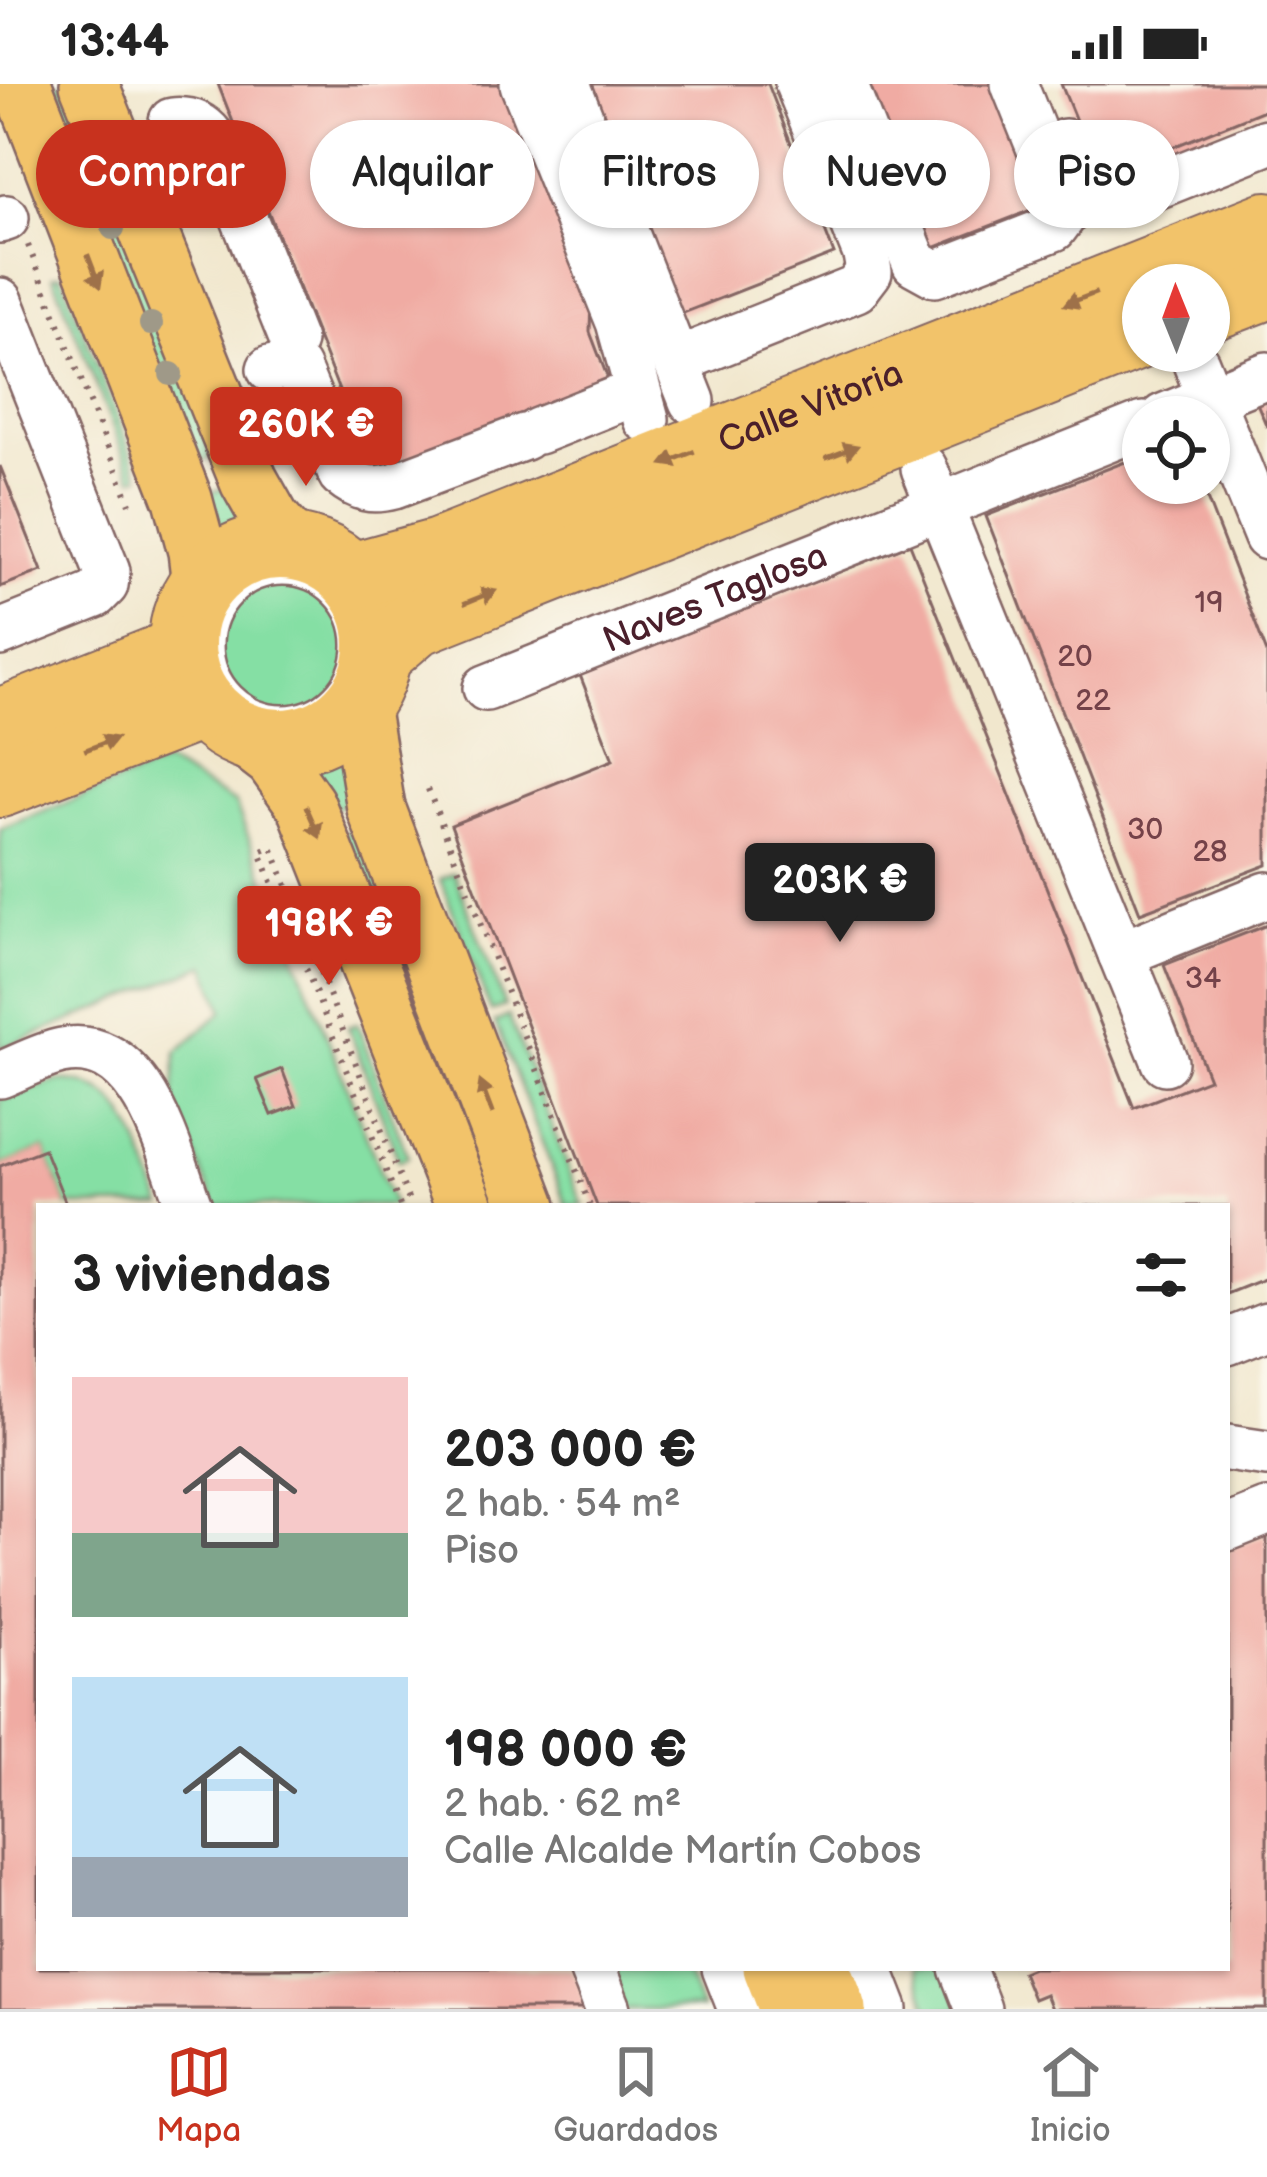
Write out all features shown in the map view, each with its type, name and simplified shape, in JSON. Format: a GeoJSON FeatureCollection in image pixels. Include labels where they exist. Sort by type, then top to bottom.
{"type":"FeatureCollection","features":[{"type":"Feature","properties":{"kind":"highway","name":"Calle Vitoria"},"geometry":{"type":"LineString","coordinates":[[352,576],[439,552],[1267,225]]}},
{"type":"Feature","properties":{"kind":"highway","name":"Calle Vitoria"},"geometry":{"type":"LineString","coordinates":[[1230,317],[1267,286]]}},
{"type":"Feature","properties":{"kind":"highway","name":"Calle Vitoria"},"geometry":{"type":"LineString","coordinates":[[369,679],[415,623],[1130,372]]}},
{"type":"Feature","properties":{"kind":"highway"},"geometry":{"type":"LineString","coordinates":[[0,722],[208,697],[283,742],[304,740],[344,720],[369,679],[373,610],[352,576],[331,559],[294,547],[259,548],[226,561],[183,627],[208,697]]}},
{"type":"Feature","properties":{"kind":"highway"},"geometry":{"type":"LineString","coordinates":[[0,784],[208,697]]}},
{"type":"Feature","properties":{"kind":"main road"},"geometry":{"type":"LineString","coordinates":[[22,84],[191,523],[210,589]]}},
{"type":"Feature","properties":{"kind":"main road"},"geometry":{"type":"LineString","coordinates":[[89,84],[249,482],[294,547]]}},
{"type":"Feature","properties":{"kind":"main road"},"geometry":{"type":"LineString","coordinates":[[369,679],[376,808],[527,1203]]}},
{"type":"Feature","properties":{"kind":"main road"},"geometry":{"type":"LineString","coordinates":[[208,697],[274,760],[306,806],[464,1203]]}},
{"type":"Feature","properties":{"kind":"main road"},"geometry":{"type":"LineString","coordinates":[[773,1971],[788,2009]]}},
{"type":"Feature","properties":{"kind":"main road"},"geometry":{"type":"LineString","coordinates":[[823,1971],[838,2009]]}},
{"type":"Feature","properties":{"kind":"lane"},"geometry":{"type":"LineString","coordinates":[[242,228],[246,266],[282,355],[297,368],[341,474],[355,486],[376,491],[394,486],[531,434],[641,405],[619,322],[523,84]]}},
{"type":"Feature","properties":{"kind":"lane"},"geometry":{"type":"LineString","coordinates":[[567,84],[684,381],[856,289],[869,272],[798,84]]}},
{"type":"Feature","properties":{"kind":"lane"},"geometry":{"type":"LineString","coordinates":[[844,84],[915,263],[935,274],[1060,242],[1061,201],[1014,84]]}},
{"type":"Feature","properties":{"kind":"lane"},"geometry":{"type":"LineString","coordinates":[[1041,84],[1086,195],[1127,216],[1267,142]]}},
{"type":"Feature","properties":{"kind":"lane"},"geometry":{"type":"LineString","coordinates":[[0,301],[107,571],[105,585],[95,596],[0,633]]}},
{"type":"Feature","properties":{"kind":"lane"},"geometry":{"type":"LineString","coordinates":[[1230,363],[1267,375]]}},
{"type":"Feature","properties":{"kind":"lane"},"geometry":{"type":"LineString","coordinates":[[1199,372],[1267,537]]}},
{"type":"Feature","properties":{"kind":"lane","name":"Naves Taglosa"},"geometry":{"type":"LineString","coordinates":[[486,688],[932,487],[1122,431]]}},
{"type":"Feature","properties":{"kind":"lane"},"geometry":{"type":"LineString","coordinates":[[932,487],[1165,1062]]}},
{"type":"Feature","properties":{"kind":"lane"},"geometry":{"type":"LineString","coordinates":[[1121,954],[1267,895]]}},
{"type":"Feature","properties":{"kind":"lane"},"geometry":{"type":"LineString","coordinates":[[0,1075],[63,1051],[102,1054],[127,1070],[147,1098],[188,1203]]}},
{"type":"Feature","properties":{"kind":"lane"},"geometry":{"type":"LineString","coordinates":[[1230,1341],[1267,1326]]}},
{"type":"Feature","properties":{"kind":"lane"},"geometry":{"type":"LineString","coordinates":[[1230,1448],[1267,1454]]}},
{"type":"Feature","properties":{"kind":"lane"},"geometry":{"type":"LineString","coordinates":[[1230,1527],[1267,1512]]}},
{"type":"Feature","properties":{"kind":"lane"},"geometry":{"type":"LineString","coordinates":[[593,1971],[608,2009]]}},
{"type":"Feature","properties":{"kind":"lane"},"geometry":{"type":"LineString","coordinates":[[726,1971],[741,2009]]}},
{"type":"Feature","properties":{"kind":"lane"},"geometry":{"type":"LineString","coordinates":[[870,1971],[885,2009]]}},
{"type":"Feature","properties":{"kind":"lane"},"geometry":{"type":"LineString","coordinates":[[963,1971],[978,2009]]}},
{"type":"Feature","properties":{"kind":"path"},"geometry":{"type":"LineString","coordinates":[[10,225],[130,504]]}},
{"type":"Feature","properties":{"kind":"path"},"geometry":{"type":"LineString","coordinates":[[428,789],[589,1203]]}},
{"type":"Feature","properties":{"kind":"path"},"geometry":{"type":"LineString","coordinates":[[399,1203],[260,852],[272,847],[411,1203]]}},
{"type":"Feature","properties":{"kind":"green space"},"geometry":{"type":"Polygon","coordinates":[[[41,84],[71,84],[85,120],[55,120],[41,84]]]}},
{"type":"Feature","properties":{"kind":"green space"},"geometry":{"type":"Polygon","coordinates":[[[98,228],[128,228],[217,456],[191,466],[98,228]]]}},
{"type":"Feature","properties":{"kind":"green space"},"geometry":{"type":"Polygon","coordinates":[[[61,274],[140,476],[133,478],[53,276],[61,274]]]}},
{"type":"Feature","properties":{"kind":"green space"},"geometry":{"type":"Polygon","coordinates":[[[229,486],[245,522],[216,533],[203,496],[229,486]]]}},
{"type":"Feature","properties":{"kind":"green space"},"geometry":{"type":"Polygon","coordinates":[[[282,568],[311,574],[335,591],[352,615],[358,644],[352,673],[335,697],[311,714],[282,720],[253,714],[229,697],[212,673],[206,644],[212,615],[229,591],[253,574],[282,568]]]}},
{"type":"Feature","properties":{"kind":"green space"},"geometry":{"type":"Polygon","coordinates":[[[346,751],[354,801],[330,810],[306,767],[328,763],[346,751]]]}},
{"type":"Feature","properties":{"kind":"green space"},"geometry":{"type":"Polygon","coordinates":[[[165,763],[235,803],[393,1203],[214,1203],[173,1098],[177,1052],[223,1011],[206,965],[0,1049],[0,829],[165,763]]]}},
{"type":"Feature","properties":{"kind":"green space"},"geometry":{"type":"Polygon","coordinates":[[[361,826],[508,1203],[486,1203],[339,835],[361,826]]]}},
{"type":"Feature","properties":{"kind":"green space"},"geometry":{"type":"Polygon","coordinates":[[[454,873],[505,1006],[491,1011],[440,879],[454,873]]]}},
{"type":"Feature","properties":{"kind":"green space"},"geometry":{"type":"Polygon","coordinates":[[[509,1016],[582,1203],[566,1203],[495,1022],[509,1016]]]}},
{"type":"Feature","properties":{"kind":"green space"},"geometry":{"type":"Polygon","coordinates":[[[357,1024],[408,1157],[399,1161],[348,1027],[357,1024]]]}},
{"type":"Feature","properties":{"kind":"green space"},"geometry":{"type":"Polygon","coordinates":[[[57,1081],[101,1091],[128,1122],[162,1203],[66,1203],[44,1149],[0,1166],[0,1099],[57,1081]]]}},
{"type":"Feature","properties":{"kind":"green space"},"geometry":{"type":"Polygon","coordinates":[[[608,1971],[686,1971],[701,2009],[623,2009],[608,1971]]]}},
{"type":"Feature","properties":{"kind":"green space"},"geometry":{"type":"Polygon","coordinates":[[[914,1971],[945,1971],[962,2009],[929,2009],[914,1971]]]}},
{"type":"Feature","properties":{"kind":"building"},"geometry":{"type":"Polygon","coordinates":[[[218,84],[508,84],[522,120],[310,120],[310,228],[535,228],[535,153],[559,214],[559,228],[564,228],[591,296],[590,332],[608,379],[399,462],[381,416],[353,426],[275,228],[286,228],[286,120],[232,120],[218,84]]]}},
{"type":"Feature","properties":{"kind":"building"},"geometry":{"type":"Polygon","coordinates":[[[590,84],[768,84],[783,123],[783,228],[824,228],[834,254],[678,315],[645,228],[759,228],[759,120],[604,120],[590,84]]]}},
{"type":"Feature","properties":{"kind":"building"},"geometry":{"type":"Polygon","coordinates":[[[861,84],[1002,84],[1016,120],[1014,217],[990,226],[990,120],[875,120],[861,84]]]}},
{"type":"Feature","properties":{"kind":"building"},"geometry":{"type":"Polygon","coordinates":[[[1061,84],[1267,84],[1267,109],[1179,145],[1179,120],[1076,120],[1061,84]]]}},
{"type":"Feature","properties":{"kind":"building"},"geometry":{"type":"Polygon","coordinates":[[[917,228],[985,228],[926,251],[917,228]]]}},
{"type":"Feature","properties":{"kind":"building"},"geometry":{"type":"Polygon","coordinates":[[[1267,399],[1267,427],[1257,403],[1267,399]]]}},
{"type":"Feature","properties":{"kind":"building"},"geometry":{"type":"Polygon","coordinates":[[[1122,463],[1122,504],[1209,504],[1267,653],[1267,865],[1140,913],[986,516],[1122,463]]]}},
{"type":"Feature","properties":{"kind":"building"},"geometry":{"type":"Polygon","coordinates":[[[0,466],[42,571],[0,587],[0,466]]]}},
{"type":"Feature","properties":{"kind":"building"},"geometry":{"type":"Polygon","coordinates":[[[910,544],[1134,1108],[1209,1079],[1164,965],[1267,925],[1267,1278],[1230,1293],[1230,1203],[596,1203],[451,825],[613,760],[580,675],[910,544]]]}},
{"type":"Feature","properties":{"kind":"building"},"geometry":{"type":"Polygon","coordinates":[[[282,1069],[296,1106],[272,1115],[257,1079],[282,1069]]]}},
{"type":"Feature","properties":{"kind":"building"},"geometry":{"type":"Polygon","coordinates":[[[44,1149],[66,1203],[36,1203],[36,1971],[573,1971],[588,2009],[0,2009],[0,1166],[44,1149]]]}},
{"type":"Feature","properties":{"kind":"building"},"geometry":{"type":"Polygon","coordinates":[[[1267,1534],[1267,2009],[1051,2009],[1045,1994],[1033,1999],[1022,1972],[1230,1971],[1230,1549],[1267,1534]]]}}]}
